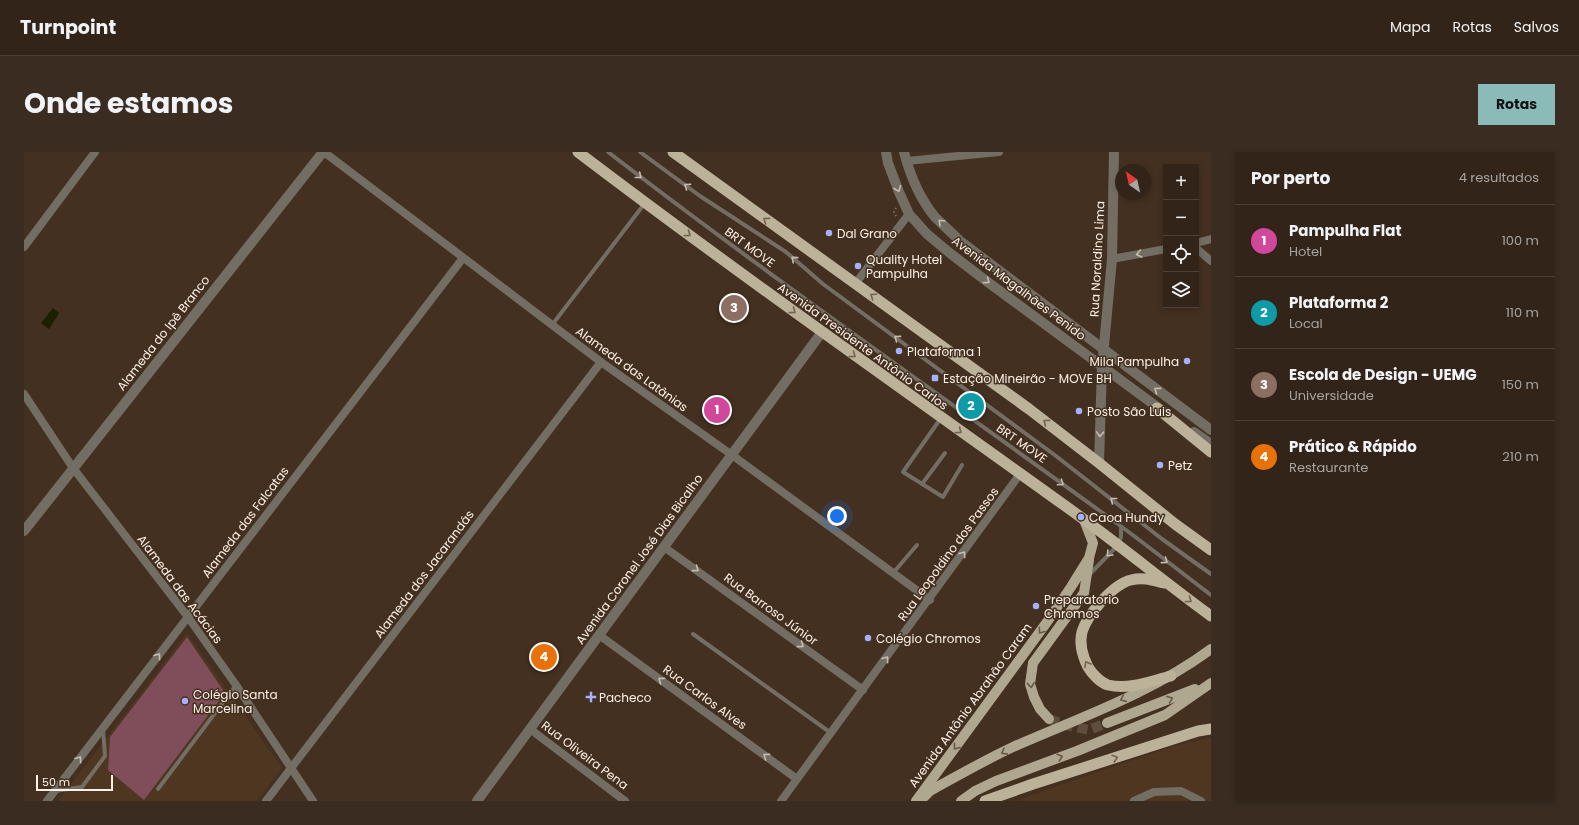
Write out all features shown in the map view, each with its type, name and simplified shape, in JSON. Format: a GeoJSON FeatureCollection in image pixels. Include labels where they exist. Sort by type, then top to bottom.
{"type":"FeatureCollection","features":[{"type":"Feature","properties":{"kind":"highway","name":"Avenida Presidente Antônio Carlos"},"geometry":{"type":"LineString","coordinates":[[578,152],[645,203],[822,332],[1084,520],[1211,616]]}},
{"type":"Feature","properties":{"kind":"highway"},"geometry":{"type":"LineString","coordinates":[[673,152],[1029,409],[1175,524],[1211,550]]}},
{"type":"Feature","properties":{"kind":"highway"},"geometry":{"type":"LineString","coordinates":[[1157,408],[1211,452]]}},
{"type":"Feature","properties":{"kind":"highway"},"geometry":{"type":"LineString","coordinates":[[1167,584],[1144,578],[1130,580],[1120,584],[1107,595],[1091,616],[1082,632],[1082,655],[1092,673],[1107,685],[1128,687],[1171,676]]}},
{"type":"Feature","properties":{"kind":"highway"},"geometry":{"type":"LineString","coordinates":[[985,801],[1033,784],[1168,741],[1211,729]]}},
{"type":"Feature","properties":{"kind":"main road","name":"Avenida Antônio Abrahão Caram"},"geometry":{"type":"LineString","coordinates":[[916,801],[988,704],[1071,587],[1089,558],[1093,543],[1084,520]]}},
{"type":"Feature","properties":{"kind":"main road"},"geometry":{"type":"LineString","coordinates":[[1049,719],[1040,709],[1030,684],[1033,663],[1084,593],[1089,558]]}},
{"type":"Feature","properties":{"kind":"main road","name":"Avenida Antônio Abrahão Caram"},"geometry":{"type":"LineString","coordinates":[[919,801],[930,791],[1010,748],[1125,698],[1171,676],[1192,664],[1211,649]]}},
{"type":"Feature","properties":{"kind":"main road"},"geometry":{"type":"LineString","coordinates":[[1107,723],[1132,715],[1211,683]]}},
{"type":"Feature","properties":{"kind":"main road"},"geometry":{"type":"LineString","coordinates":[[961,801],[975,791],[1001,778],[1077,751],[1166,715],[1211,683]]}},
{"type":"Feature","properties":{"kind":"street"},"geometry":{"type":"LineString","coordinates":[[24,247],[95,152]]}},
{"type":"Feature","properties":{"kind":"street","name":"Alameda das Latânias"},"geometry":{"type":"LineString","coordinates":[[323,152],[600,362],[732,454],[930,600]]}},
{"type":"Feature","properties":{"kind":"street","name":"Alameda do Ipê Branco"},"geometry":{"type":"LineString","coordinates":[[24,531],[323,152]]}},
{"type":"Feature","properties":{"kind":"street","name":"Avenida Magalhães Penido"},"geometry":{"type":"LineString","coordinates":[[886,152],[891,170],[909,214],[927,234],[951,254],[1157,408],[1211,444]]}},
{"type":"Feature","properties":{"kind":"street"},"geometry":{"type":"LineString","coordinates":[[906,157],[999,152]]}},
{"type":"Feature","properties":{"kind":"street","name":"Rua Noraldino Lima"},"geometry":{"type":"LineString","coordinates":[[1099,463],[1102,367],[1112,260],[1114,152]]}},
{"type":"Feature","properties":{"kind":"street","name":"Avenida Magalhães Penido"},"geometry":{"type":"LineString","coordinates":[[906,157],[912,177],[923,199],[935,216],[960,241],[1211,430]]}},
{"type":"Feature","properties":{"kind":"street"},"geometry":{"type":"LineString","coordinates":[[855,284],[909,214]]}},
{"type":"Feature","properties":{"kind":"street"},"geometry":{"type":"LineString","coordinates":[[1199,242],[1211,239]]}},
{"type":"Feature","properties":{"kind":"street"},"geometry":{"type":"LineString","coordinates":[[1112,260],[1163,250]]}},
{"type":"Feature","properties":{"kind":"street"},"geometry":{"type":"LineString","coordinates":[[1199,251],[1211,261]]}},
{"type":"Feature","properties":{"kind":"street","name":"Alameda das Falcatas"},"geometry":{"type":"LineString","coordinates":[[47,801],[463,258]]}},
{"type":"Feature","properties":{"kind":"street","name":"Avenida Coronel José Dias Bicalho"},"geometry":{"type":"LineString","coordinates":[[477,801],[822,332]]}},
{"type":"Feature","properties":{"kind":"street","name":"Alameda dos Jacarandás"},"geometry":{"type":"LineString","coordinates":[[266,801],[600,362]]}},
{"type":"Feature","properties":{"kind":"street","name":"Alameda das Acácias"},"geometry":{"type":"LineString","coordinates":[[24,394],[74,468],[188,617],[236,685],[313,801]]}},
{"type":"Feature","properties":{"kind":"street","name":"Rua Leopoldino dos Passos"},"geometry":{"type":"LineString","coordinates":[[781,801],[930,600],[1020,474]]}},
{"type":"Feature","properties":{"kind":"street","name":"Rua Barroso Júnior"},"geometry":{"type":"LineString","coordinates":[[664,547],[863,690]]}},
{"type":"Feature","properties":{"kind":"street","name":"Rua Carlos Alves"},"geometry":{"type":"LineString","coordinates":[[599,635],[797,780]]}},
{"type":"Feature","properties":{"kind":"street","name":"Rua Oliveira Pena"},"geometry":{"type":"LineString","coordinates":[[530,729],[625,801]]}},
{"type":"Feature","properties":{"kind":"street"},"geometry":{"type":"LineString","coordinates":[[1134,801],[1154,792],[1181,790],[1201,801]]}},
{"type":"Feature","properties":{"kind":"lane","name":"BRT MOVE"},"geometry":{"type":"LineString","coordinates":[[608,152],[682,210],[831,319],[1103,512],[1211,595]]}},
{"type":"Feature","properties":{"kind":"lane","name":"BRT MOVE"},"geometry":{"type":"LineString","coordinates":[[640,152],[700,196],[786,252],[823,284],[1050,451],[1162,539],[1211,574]]}},
{"type":"Feature","properties":{"kind":"lane"},"geometry":{"type":"LineString","coordinates":[[552,326],[645,203]]}},
{"type":"Feature","properties":{"kind":"lane"},"geometry":{"type":"LineString","coordinates":[[942,418],[903,472],[943,497],[962,466]]}},
{"type":"Feature","properties":{"kind":"lane"},"geometry":{"type":"LineString","coordinates":[[922,484],[945,453]]}},
{"type":"Feature","properties":{"kind":"lane"},"geometry":{"type":"LineString","coordinates":[[1071,587],[1087,576],[1118,545],[1121,537],[1121,527]]}},
{"type":"Feature","properties":{"kind":"lane"},"geometry":{"type":"LineString","coordinates":[[893,573],[917,545]]}},
{"type":"Feature","properties":{"kind":"lane"},"geometry":{"type":"LineString","coordinates":[[693,634],[831,734]]}},
{"type":"Feature","properties":{"kind":"lane"},"geometry":{"type":"LineString","coordinates":[[158,789],[236,685]]}},
{"type":"Feature","properties":{"kind":"lane"},"geometry":{"type":"LineString","coordinates":[[55,791],[82,787],[105,756],[103,729]]}},
{"type":"Feature","properties":{"kind":"shaded area"},"geometry":{"type":"Polygon","coordinates":[[[53,308],[59,313],[49,329],[41,323],[53,308]]]}},
{"type":"Feature","properties":{"kind":"shaded area","name":"Colégio Santa Marcelina"},"geometry":{"type":"Polygon","coordinates":[[[187,633],[282,768],[257,801],[58,801],[187,633]]]}},
{"type":"Feature","properties":{"kind":"shaded area"},"geometry":{"type":"Polygon","coordinates":[[[187,637],[225,693],[144,800],[108,770],[110,737],[187,637]]]}},
{"type":"Feature","properties":{"kind":"shaded area"},"geometry":{"type":"Polygon","coordinates":[[[1211,737],[1211,801],[1016,801],[1174,746],[1211,737]]]}},
{"type":"Feature","properties":{"kind":"tunnel"},"geometry":{"type":"LineString","coordinates":[[1049,719],[1066,725],[1089,730],[1107,723]]}},
{"type":"Feature","properties":{"kind":"place","name":"Dal Grano"},"geometry":{"type":"Point","coordinates":[829,233]}},
{"type":"Feature","properties":{"kind":"place","name":"Quality Hotel Pampulha"},"geometry":{"type":"Point","coordinates":[858,266]}},
{"type":"Feature","properties":{"kind":"place","name":"Escola de Design - UEMG"},"geometry":{"type":"Point","coordinates":[734,308]}},
{"type":"Feature","properties":{"kind":"place","name":"Plataforma 1"},"geometry":{"type":"Point","coordinates":[899,351]}},
{"type":"Feature","properties":{"kind":"place","name":"Mila Pampulha"},"geometry":{"type":"Point","coordinates":[1187,361]}},
{"type":"Feature","properties":{"kind":"place","name":"Estação Mineirão - MOVE BH"},"geometry":{"type":"Point","coordinates":[935,378]}},
{"type":"Feature","properties":{"kind":"place","name":"Plataforma 2"},"geometry":{"type":"Point","coordinates":[971,406]}},
{"type":"Feature","properties":{"kind":"place","name":"Pampulha Flat"},"geometry":{"type":"Point","coordinates":[717,410]}},
{"type":"Feature","properties":{"kind":"place","name":"Posto São Luis"},"geometry":{"type":"Point","coordinates":[1079,411]}},
{"type":"Feature","properties":{"kind":"place","name":"Petz"},"geometry":{"type":"Point","coordinates":[1160,465]}},
{"type":"Feature","properties":{"kind":"place","name":"Caoa Hundy"},"geometry":{"type":"Point","coordinates":[1081,517]}},
{"type":"Feature","properties":{"kind":"place","name":"Preparatorio Chromos"},"geometry":{"type":"Point","coordinates":[1036,606]}},
{"type":"Feature","properties":{"kind":"place","name":"Colégio Chromos"},"geometry":{"type":"Point","coordinates":[868,638]}},
{"type":"Feature","properties":{"kind":"place","name":"Prático & Rápido"},"geometry":{"type":"Point","coordinates":[544,657]}},
{"type":"Feature","properties":{"kind":"place","name":"Pacheco"},"geometry":{"type":"Point","coordinates":[591,697]}},
{"type":"Feature","properties":{"kind":"place","name":"Colégio Santa Marcelina"},"geometry":{"type":"Point","coordinates":[185,701]}}]}
